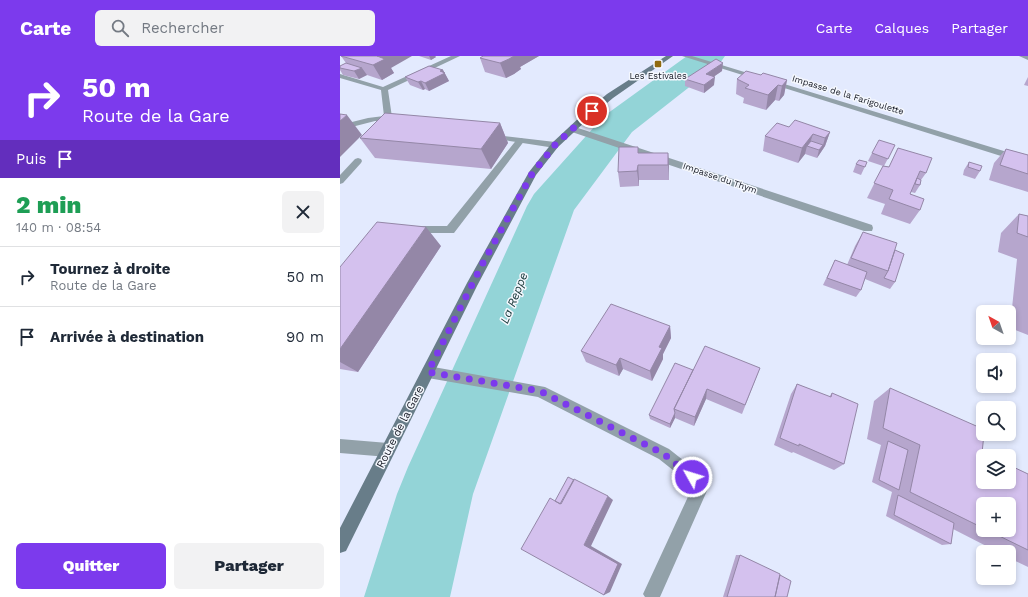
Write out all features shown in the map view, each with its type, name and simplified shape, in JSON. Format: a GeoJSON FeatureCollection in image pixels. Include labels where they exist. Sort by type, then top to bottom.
{"type":"FeatureCollection","features":[{"type":"Feature","properties":{"kind":"main road","name":"Route de la Gare"},"geometry":{"type":"LineString","coordinates":[[340,545],[510,213],[532,174],[555,145],[610,96],[670,56]]}},
{"type":"Feature","properties":{"kind":"street"},"geometry":{"type":"LineString","coordinates":[[340,76],[384,89],[457,56]]}},
{"type":"Feature","properties":{"kind":"street"},"geometry":{"type":"LineString","coordinates":[[1022,56],[1028,58]]}},
{"type":"Feature","properties":{"kind":"street","name":"Impasse de la Farigoulette"},"geometry":{"type":"LineString","coordinates":[[688,57],[1004,154]]}},
{"type":"Feature","properties":{"kind":"street"},"geometry":{"type":"LineString","coordinates":[[384,89],[388,118]]}},
{"type":"Feature","properties":{"kind":"street"},"geometry":{"type":"LineString","coordinates":[[340,128],[370,120],[388,118],[406,123]]}},
{"type":"Feature","properties":{"kind":"street","name":"Impasse du Thym"},"geometry":{"type":"LineString","coordinates":[[572,129],[868,228]]}},
{"type":"Feature","properties":{"kind":"street"},"geometry":{"type":"LineString","coordinates":[[484,135],[555,145]]}},
{"type":"Feature","properties":{"kind":"street"},"geometry":{"type":"LineString","coordinates":[[405,230],[450,230],[521,140]]}},
{"type":"Feature","properties":{"kind":"street"},"geometry":{"type":"LineString","coordinates":[[340,180],[358,161]]}},
{"type":"Feature","properties":{"kind":"street"},"geometry":{"type":"LineString","coordinates":[[428,372],[540,391],[664,454],[702,484],[652,594]]}},
{"type":"Feature","properties":{"kind":"street"},"geometry":{"type":"LineString","coordinates":[[340,446],[388,450]]}},
{"type":"Feature","properties":{"kind":"building"},"geometry":{"type":"Polygon","coordinates":[[[341,56],[377,56],[385,59],[373,65],[341,56]]]}},
{"type":"Feature","properties":{"kind":"building"},"geometry":{"type":"Polygon","coordinates":[[[483,56],[514,56],[500,63],[480,58],[483,56]]]}},
{"type":"Feature","properties":{"kind":"building"},"geometry":{"type":"Polygon","coordinates":[[[716,59],[723,63],[706,74],[715,77],[704,85],[685,79],[716,59]]]}},
{"type":"Feature","properties":{"kind":"building"},"geometry":{"type":"Polygon","coordinates":[[[346,63],[362,68],[354,71],[340,68],[340,66],[346,63]]]}},
{"type":"Feature","properties":{"kind":"building"},"geometry":{"type":"Polygon","coordinates":[[[429,66],[443,70],[440,71],[445,73],[425,83],[405,77],[429,66]]]}},
{"type":"Feature","properties":{"kind":"building"},"geometry":{"type":"Polygon","coordinates":[[[746,71],[761,75],[763,73],[787,80],[782,86],[778,85],[768,95],[745,88],[749,85],[737,79],[746,71]]]}},
{"type":"Feature","properties":{"kind":"building"},"geometry":{"type":"Polygon","coordinates":[[[385,113],[500,123],[481,149],[360,138],[385,113]]]}},
{"type":"Feature","properties":{"kind":"building"},"geometry":{"type":"Polygon","coordinates":[[[340,114],[347,115],[340,121],[340,114]]]}},
{"type":"Feature","properties":{"kind":"building"},"geometry":{"type":"Polygon","coordinates":[[[795,120],[830,132],[825,138],[813,134],[802,148],[765,136],[777,123],[789,127],[795,120]]]}},
{"type":"Feature","properties":{"kind":"building"},"geometry":{"type":"Polygon","coordinates":[[[879,140],[895,145],[888,159],[872,153],[879,140]]]}},
{"type":"Feature","properties":{"kind":"building"},"geometry":{"type":"Polygon","coordinates":[[[811,141],[823,145],[819,150],[807,146],[811,141]]]}},
{"type":"Feature","properties":{"kind":"building"},"geometry":{"type":"Polygon","coordinates":[[[619,147],[638,147],[638,153],[668,153],[668,165],[638,165],[637,171],[618,172],[619,147]]]}},
{"type":"Feature","properties":{"kind":"building"},"geometry":{"type":"Polygon","coordinates":[[[898,148],[932,158],[926,173],[920,171],[910,194],[924,199],[920,210],[889,199],[893,190],[874,183],[883,166],[889,167],[898,148]]]}},
{"type":"Feature","properties":{"kind":"building"},"geometry":{"type":"Polygon","coordinates":[[[1006,149],[1028,155],[1028,174],[1000,165],[1006,149]]]}},
{"type":"Feature","properties":{"kind":"building"},"geometry":{"type":"Polygon","coordinates":[[[859,160],[867,162],[865,167],[856,164],[859,160]]]}},
{"type":"Feature","properties":{"kind":"building"},"geometry":{"type":"Polygon","coordinates":[[[969,162],[982,166],[980,171],[968,167],[969,162]]]}},
{"type":"Feature","properties":{"kind":"building"},"geometry":{"type":"Polygon","coordinates":[[[917,178],[921,180],[920,185],[915,184],[917,178]]]}},
{"type":"Feature","properties":{"kind":"building"},"geometry":{"type":"Polygon","coordinates":[[[1019,214],[1028,216],[1028,237],[1017,233],[1019,214]]]}},
{"type":"Feature","properties":{"kind":"building"},"geometry":{"type":"Polygon","coordinates":[[[377,222],[426,227],[340,349],[340,267],[377,222]]]}},
{"type":"Feature","properties":{"kind":"building"},"geometry":{"type":"Polygon","coordinates":[[[863,232],[897,243],[888,271],[851,258],[863,232]]]}},
{"type":"Feature","properties":{"kind":"building"},"geometry":{"type":"Polygon","coordinates":[[[895,250],[904,254],[895,282],[884,278],[895,250]]]}},
{"type":"Feature","properties":{"kind":"building"},"geometry":{"type":"Polygon","coordinates":[[[835,260],[867,272],[861,290],[827,278],[835,260]]]}},
{"type":"Feature","properties":{"kind":"building"},"geometry":{"type":"Polygon","coordinates":[[[611,304],[670,326],[659,347],[662,348],[650,371],[620,358],[616,365],[581,351],[611,304]]]}},
{"type":"Feature","properties":{"kind":"building"},"geometry":{"type":"Polygon","coordinates":[[[705,346],[760,368],[745,405],[707,389],[695,417],[674,409],[705,346]]]}},
{"type":"Feature","properties":{"kind":"building"},"geometry":{"type":"Polygon","coordinates":[[[675,363],[693,370],[674,409],[675,413],[670,424],[649,415],[675,363]]]}},
{"type":"Feature","properties":{"kind":"building"},"geometry":{"type":"Polygon","coordinates":[[[797,384],[831,397],[832,393],[858,404],[844,464],[799,444],[799,446],[780,438],[797,384]]]}},
{"type":"Feature","properties":{"kind":"building"},"geometry":{"type":"Polygon","coordinates":[[[890,388],[976,426],[976,441],[983,441],[982,449],[976,449],[976,489],[1016,489],[1016,468],[1028,474],[1028,550],[1001,537],[1016,537],[1016,497],[976,497],[976,525],[910,492],[920,445],[883,428],[890,388]]]}},
{"type":"Feature","properties":{"kind":"building"},"geometry":{"type":"Polygon","coordinates":[[[888,441],[908,450],[899,490],[879,480],[888,441]]]}},
{"type":"Feature","properties":{"kind":"building"},"geometry":{"type":"Polygon","coordinates":[[[568,477],[574,480],[561,504],[555,501],[568,477]]]}},
{"type":"Feature","properties":{"kind":"building"},"geometry":{"type":"Polygon","coordinates":[[[574,479],[608,496],[584,545],[618,564],[604,595],[521,549],[550,498],[560,504],[574,479]]]}},
{"type":"Feature","properties":{"kind":"building"},"geometry":{"type":"Polygon","coordinates":[[[898,495],[954,523],[951,544],[894,515],[898,495]]]}},
{"type":"Feature","properties":{"kind":"building"},"geometry":{"type":"Polygon","coordinates":[[[740,555],[780,574],[775,597],[727,597],[740,555]]]}},
{"type":"Feature","properties":{"kind":"building"},"geometry":{"type":"Polygon","coordinates":[[[780,575],[791,581],[787,597],[775,597],[780,575]]]}},
{"type":"Feature","properties":{"kind":"waterway","name":"La Reppe"},"geometry":{"type":"LineString","coordinates":[[407,597],[435,494],[551,206],[618,124],[708,56]]}},
{"type":"Feature","properties":{"kind":"place","name":"Les Estivales"},"geometry":{"type":"Point","coordinates":[658,64]}},
{"type":"Feature","properties":{"kind":"route"},"geometry":{"type":"LineString","coordinates":[[592,111],[555,145],[532,174],[484,261],[428,372],[540,391],[664,454],[692,477]]}}]}
